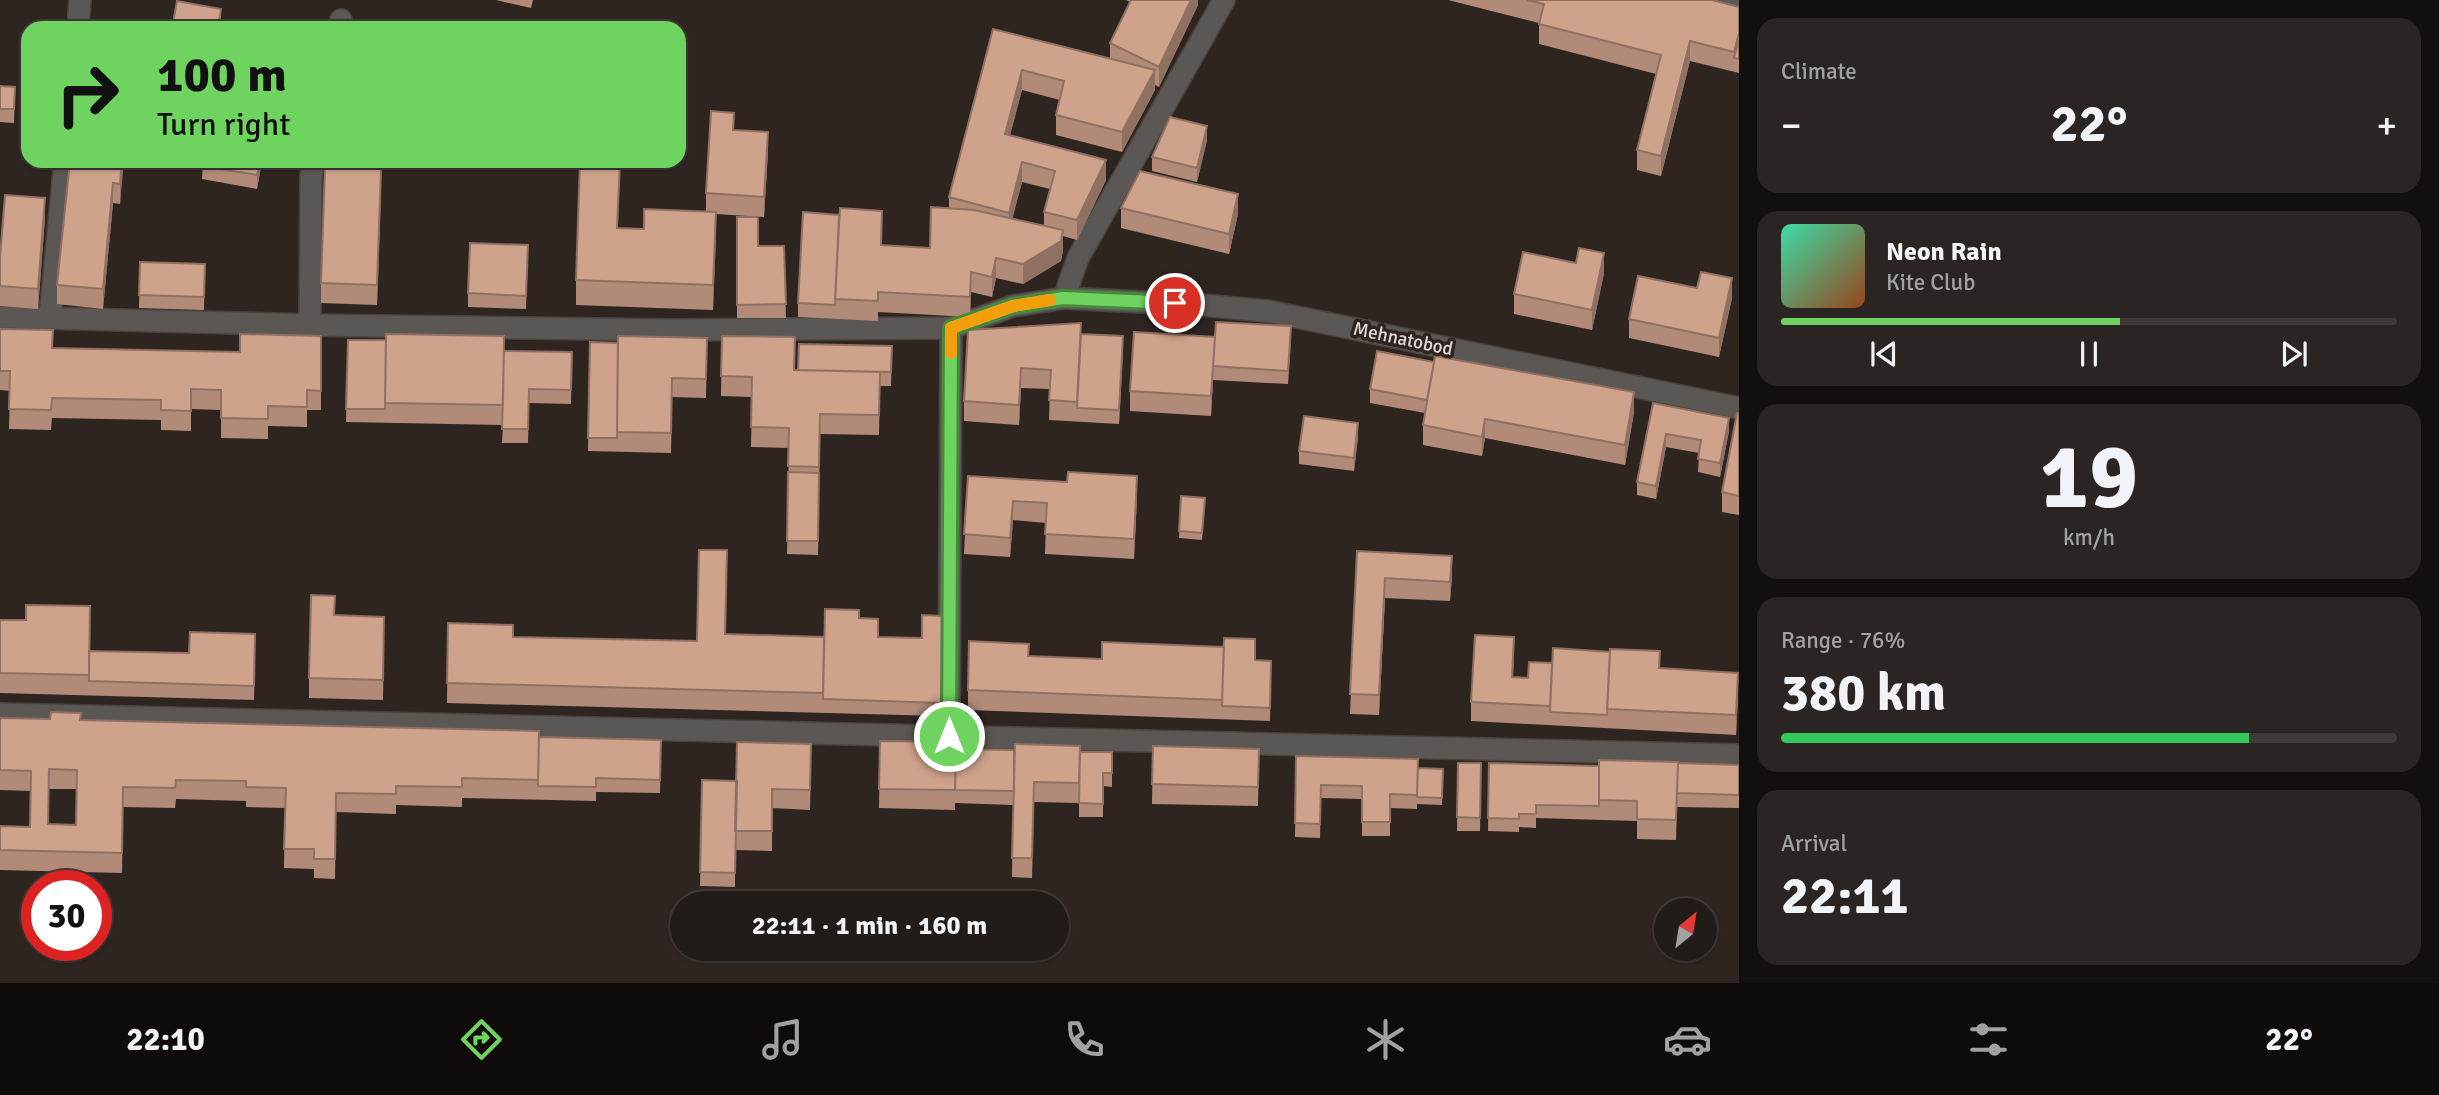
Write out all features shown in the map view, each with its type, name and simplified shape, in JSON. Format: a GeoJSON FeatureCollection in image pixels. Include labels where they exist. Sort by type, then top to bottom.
{"type":"FeatureCollection","features":[{"type":"Feature","properties":{"kind":"street"},"geometry":{"type":"LineString","coordinates":[[78,21],[80,0]]}},
{"type":"Feature","properties":{"kind":"street"},"geometry":{"type":"LineString","coordinates":[[1063,298],[1079,258],[1224,0]]}},
{"type":"Feature","properties":{"kind":"street"},"geometry":{"type":"LineString","coordinates":[[1720,0],[1739,5]]}},
{"type":"Feature","properties":{"kind":"street"},"geometry":{"type":"LineString","coordinates":[[50,317],[64,168]]}},
{"type":"Feature","properties":{"kind":"street"},"geometry":{"type":"LineString","coordinates":[[310,325],[312,168]]}},
{"type":"Feature","properties":{"kind":"street","name":"Mehnatobod"},"geometry":{"type":"LineString","coordinates":[[0,317],[671,330],[951,328],[1013,306],[1063,298],[1202,305],[1267,311],[1739,408]]}},
{"type":"Feature","properties":{"kind":"street"},"geometry":{"type":"LineString","coordinates":[[949,736],[951,328]]}},
{"type":"Feature","properties":{"kind":"street"},"geometry":{"type":"LineString","coordinates":[[0,714],[1739,755]]}},
{"type":"Feature","properties":{"kind":"building"},"geometry":{"type":"Polygon","coordinates":[[[1131,0],[1191,0],[1159,67],[1110,43],[1131,0]]]}},
{"type":"Feature","properties":{"kind":"building"},"geometry":{"type":"Polygon","coordinates":[[[1527,0],[1712,0],[1739,7],[1739,33],[1734,52],[1690,41],[1661,156],[1637,150],[1661,55],[1539,24],[1544,4],[1527,0]]]}},
{"type":"Feature","properties":{"kind":"building"},"geometry":{"type":"Polygon","coordinates":[[[177,1],[221,9],[219,21],[173,21],[177,1]]]}},
{"type":"Feature","properties":{"kind":"building"},"geometry":{"type":"Polygon","coordinates":[[[993,29],[1155,70],[1122,132],[1056,115],[1064,81],[1022,70],[1005,134],[1106,160],[1077,220],[1044,212],[1055,171],[1022,162],[1009,213],[949,197],[993,29]]]}},
{"type":"Feature","properties":{"kind":"building"},"geometry":{"type":"Polygon","coordinates":[[[1739,39],[1739,59],[1734,58],[1739,39]]]}},
{"type":"Feature","properties":{"kind":"building"},"geometry":{"type":"Polygon","coordinates":[[[0,86],[15,87],[14,109],[0,109],[0,86]]]}},
{"type":"Feature","properties":{"kind":"building"},"geometry":{"type":"Polygon","coordinates":[[[711,111],[734,113],[733,130],[768,132],[764,197],[706,193],[711,111]]]}},
{"type":"Feature","properties":{"kind":"building"},"geometry":{"type":"Polygon","coordinates":[[[1170,117],[1207,126],[1197,168],[1152,157],[1170,117]]]}},
{"type":"Feature","properties":{"kind":"building"},"geometry":{"type":"Polygon","coordinates":[[[69,168],[121,168],[120,184],[113,183],[103,289],[57,285],[69,168]]]}},
{"type":"Feature","properties":{"kind":"building"},"geometry":{"type":"Polygon","coordinates":[[[214,168],[258,168],[257,175],[214,168]]]}},
{"type":"Feature","properties":{"kind":"building"},"geometry":{"type":"Polygon","coordinates":[[[325,168],[381,169],[377,285],[321,283],[325,168]]]}},
{"type":"Feature","properties":{"kind":"building"},"geometry":{"type":"Polygon","coordinates":[[[580,168],[620,168],[617,228],[644,229],[644,209],[716,212],[713,285],[576,280],[580,168]]]}},
{"type":"Feature","properties":{"kind":"building"},"geometry":{"type":"Polygon","coordinates":[[[1140,171],[1238,194],[1229,234],[1121,208],[1140,171]]]}},
{"type":"Feature","properties":{"kind":"building"},"geometry":{"type":"Polygon","coordinates":[[[5,195],[45,198],[38,289],[0,286],[5,195]]]}},
{"type":"Feature","properties":{"kind":"building"},"geometry":{"type":"Polygon","coordinates":[[[931,207],[974,210],[1063,230],[1061,241],[1023,264],[996,258],[992,277],[971,272],[970,297],[878,292],[878,301],[835,299],[840,208],[882,211],[881,245],[930,248],[931,207]]]}},
{"type":"Feature","properties":{"kind":"building"},"geometry":{"type":"Polygon","coordinates":[[[803,212],[839,215],[835,305],[798,303],[803,212]]]}},
{"type":"Feature","properties":{"kind":"building"},"geometry":{"type":"Polygon","coordinates":[[[737,217],[758,217],[758,246],[784,246],[786,304],[737,305],[737,217]]]}},
{"type":"Feature","properties":{"kind":"building"},"geometry":{"type":"Polygon","coordinates":[[[470,243],[528,245],[526,296],[468,293],[470,243]]]}},
{"type":"Feature","properties":{"kind":"building"},"geometry":{"type":"Polygon","coordinates":[[[1579,248],[1604,253],[1592,310],[1514,294],[1523,252],[1576,263],[1579,248]]]}},
{"type":"Feature","properties":{"kind":"building"},"geometry":{"type":"Polygon","coordinates":[[[140,262],[205,264],[204,297],[139,295],[140,262]]]}},
{"type":"Feature","properties":{"kind":"building"},"geometry":{"type":"Polygon","coordinates":[[[1701,272],[1732,278],[1719,338],[1629,319],[1638,276],[1697,288],[1701,272]]]}},
{"type":"Feature","properties":{"kind":"building"},"geometry":{"type":"Polygon","coordinates":[[[1216,322],[1291,326],[1288,371],[1213,366],[1216,322]]]}},
{"type":"Feature","properties":{"kind":"building"},"geometry":{"type":"Polygon","coordinates":[[[1081,323],[1077,402],[1049,400],[1051,370],[1021,368],[1019,405],[964,401],[968,330],[1081,323]]]}},
{"type":"Feature","properties":{"kind":"building"},"geometry":{"type":"Polygon","coordinates":[[[0,329],[53,330],[52,348],[240,352],[240,334],[321,336],[321,391],[307,390],[307,407],[268,406],[268,419],[221,418],[221,390],[191,389],[191,411],[161,410],[161,400],[52,398],[51,410],[9,409],[10,371],[0,371],[0,329]]]}},
{"type":"Feature","properties":{"kind":"building"},"geometry":{"type":"Polygon","coordinates":[[[1134,332],[1215,337],[1211,396],[1130,391],[1134,332]]]}},
{"type":"Feature","properties":{"kind":"building"},"geometry":{"type":"Polygon","coordinates":[[[386,334],[504,336],[503,405],[385,403],[386,334]]]}},
{"type":"Feature","properties":{"kind":"building"},"geometry":{"type":"Polygon","coordinates":[[[1081,334],[1123,336],[1119,410],[1077,408],[1081,334]]]}},
{"type":"Feature","properties":{"kind":"building"},"geometry":{"type":"Polygon","coordinates":[[[618,336],[707,338],[706,379],[672,378],[671,433],[617,432],[618,336]]]}},
{"type":"Feature","properties":{"kind":"building"},"geometry":{"type":"Polygon","coordinates":[[[722,336],[795,337],[794,370],[880,372],[879,415],[820,414],[819,467],[788,466],[789,428],[751,427],[752,377],[721,376],[722,336]]]}},
{"type":"Feature","properties":{"kind":"building"},"geometry":{"type":"Polygon","coordinates":[[[348,340],[386,340],[385,409],[346,409],[348,340]]]}},
{"type":"Feature","properties":{"kind":"building"},"geometry":{"type":"Polygon","coordinates":[[[590,342],[618,343],[617,438],[588,438],[590,342]]]}},
{"type":"Feature","properties":{"kind":"building"},"geometry":{"type":"Polygon","coordinates":[[[799,344],[892,346],[891,372],[798,370],[799,344]]]}},
{"type":"Feature","properties":{"kind":"building"},"geometry":{"type":"Polygon","coordinates":[[[504,351],[572,352],[571,390],[529,389],[528,429],[502,429],[504,351]]]}},
{"type":"Feature","properties":{"kind":"building"},"geometry":{"type":"Polygon","coordinates":[[[1377,351],[1434,362],[1427,400],[1370,389],[1377,351]]]}},
{"type":"Feature","properties":{"kind":"building"},"geometry":{"type":"Polygon","coordinates":[[[1435,356],[1634,392],[1625,445],[1485,419],[1482,437],[1423,425],[1435,356]]]}},
{"type":"Feature","properties":{"kind":"building"},"geometry":{"type":"Polygon","coordinates":[[[1653,403],[1729,418],[1720,463],[1698,459],[1701,440],[1666,434],[1656,486],[1637,482],[1653,403]]]}},
{"type":"Feature","properties":{"kind":"building"},"geometry":{"type":"Polygon","coordinates":[[[1739,413],[1739,496],[1722,492],[1739,413]]]}},
{"type":"Feature","properties":{"kind":"building"},"geometry":{"type":"Polygon","coordinates":[[[1304,416],[1358,423],[1354,458],[1299,451],[1304,416]]]}},
{"type":"Feature","properties":{"kind":"building"},"geometry":{"type":"Polygon","coordinates":[[[788,472],[819,473],[818,541],[787,541],[788,472]]]}},
{"type":"Feature","properties":{"kind":"building"},"geometry":{"type":"Polygon","coordinates":[[[1068,472],[1137,476],[1134,539],[1045,534],[1047,503],[1013,501],[1010,538],[964,534],[968,476],[1067,482],[1068,472]]]}},
{"type":"Feature","properties":{"kind":"building"},"geometry":{"type":"Polygon","coordinates":[[[1181,496],[1205,498],[1202,533],[1179,531],[1181,496]]]}},
{"type":"Feature","properties":{"kind":"building"},"geometry":{"type":"Polygon","coordinates":[[[699,550],[727,550],[725,634],[824,637],[823,693],[447,683],[448,623],[513,625],[513,637],[697,641],[699,550]]]}},
{"type":"Feature","properties":{"kind":"building"},"geometry":{"type":"Polygon","coordinates":[[[1357,551],[1452,556],[1450,582],[1385,578],[1379,695],[1350,694],[1357,551]]]}},
{"type":"Feature","properties":{"kind":"building"},"geometry":{"type":"Polygon","coordinates":[[[311,595],[335,596],[334,615],[384,617],[383,680],[309,678],[311,595]]]}},
{"type":"Feature","properties":{"kind":"building"},"geometry":{"type":"Polygon","coordinates":[[[26,605],[90,606],[89,675],[0,673],[0,620],[26,620],[26,605]]]}},
{"type":"Feature","properties":{"kind":"building"},"geometry":{"type":"Polygon","coordinates":[[[825,609],[859,610],[859,618],[878,619],[878,637],[922,638],[922,615],[943,616],[941,703],[823,699],[825,609]]]}},
{"type":"Feature","properties":{"kind":"building"},"geometry":{"type":"Polygon","coordinates":[[[190,632],[255,634],[254,686],[89,681],[89,651],[189,653],[190,632]]]}},
{"type":"Feature","properties":{"kind":"building"},"geometry":{"type":"Polygon","coordinates":[[[1475,635],[1514,637],[1512,677],[1528,678],[1529,662],[1552,663],[1550,706],[1471,702],[1475,635]]]}},
{"type":"Feature","properties":{"kind":"building"},"geometry":{"type":"Polygon","coordinates":[[[1224,638],[1255,639],[1255,660],[1271,661],[1270,708],[1222,706],[1224,638]]]}},
{"type":"Feature","properties":{"kind":"building"},"geometry":{"type":"Polygon","coordinates":[[[969,641],[1029,644],[1028,656],[1102,659],[1102,642],[1224,647],[1222,700],[968,690],[969,641]]]}},
{"type":"Feature","properties":{"kind":"building"},"geometry":{"type":"Polygon","coordinates":[[[1553,648],[1610,652],[1607,715],[1550,712],[1553,648]]]}},
{"type":"Feature","properties":{"kind":"building"},"geometry":{"type":"Polygon","coordinates":[[[1610,649],[1660,651],[1659,668],[1738,673],[1736,715],[1607,709],[1610,649]]]}},
{"type":"Feature","properties":{"kind":"building"},"geometry":{"type":"Polygon","coordinates":[[[51,712],[81,713],[80,720],[539,731],[538,780],[462,778],[462,787],[396,786],[396,794],[336,793],[335,859],[314,859],[314,849],[284,849],[286,788],[246,787],[246,781],[176,780],[175,788],[123,787],[122,853],[0,850],[0,826],[30,827],[31,771],[0,770],[0,718],[50,719],[51,712]],[[49,769],[48,824],[76,825],[77,770],[49,769]]]}},
{"type":"Feature","properties":{"kind":"building"},"geometry":{"type":"Polygon","coordinates":[[[539,737],[661,740],[660,780],[596,778],[596,787],[538,786],[539,737]]]}},
{"type":"Feature","properties":{"kind":"building"},"geometry":{"type":"Polygon","coordinates":[[[880,741],[956,742],[955,790],[879,789],[880,741]]]}},
{"type":"Feature","properties":{"kind":"building"},"geometry":{"type":"Polygon","coordinates":[[[737,742],[811,744],[810,790],[772,789],[772,831],[735,831],[737,742]]]}},
{"type":"Feature","properties":{"kind":"building"},"geometry":{"type":"Polygon","coordinates":[[[1015,744],[1080,746],[1079,783],[1034,782],[1032,858],[1012,858],[1015,744]]]}},
{"type":"Feature","properties":{"kind":"building"},"geometry":{"type":"Polygon","coordinates":[[[1153,746],[1259,749],[1258,787],[1152,784],[1153,746]]]}},
{"type":"Feature","properties":{"kind":"building"},"geometry":{"type":"Polygon","coordinates":[[[956,749],[1014,750],[1014,791],[955,790],[956,749]]]}},
{"type":"Feature","properties":{"kind":"building"},"geometry":{"type":"Polygon","coordinates":[[[1080,752],[1112,752],[1112,773],[1103,773],[1103,804],[1079,803],[1080,752]]]}},
{"type":"Feature","properties":{"kind":"building"},"geometry":{"type":"Polygon","coordinates":[[[1296,756],[1418,759],[1417,795],[1390,794],[1390,822],[1362,822],[1362,786],[1321,785],[1320,824],[1295,823],[1296,756]]]}},
{"type":"Feature","properties":{"kind":"building"},"geometry":{"type":"Polygon","coordinates":[[[1599,760],[1678,762],[1676,820],[1637,819],[1637,801],[1599,800],[1599,760]]]}},
{"type":"Feature","properties":{"kind":"building"},"geometry":{"type":"Polygon","coordinates":[[[1458,763],[1481,763],[1480,818],[1457,817],[1458,763]]]}},
{"type":"Feature","properties":{"kind":"building"},"geometry":{"type":"Polygon","coordinates":[[[1489,763],[1599,766],[1599,806],[1536,805],[1536,814],[1519,814],[1519,819],[1488,818],[1489,763]]]}},
{"type":"Feature","properties":{"kind":"building"},"geometry":{"type":"Polygon","coordinates":[[[1678,763],[1739,765],[1739,795],[1677,793],[1678,763]]]}},
{"type":"Feature","properties":{"kind":"building"},"geometry":{"type":"Polygon","coordinates":[[[1418,768],[1443,769],[1442,798],[1417,797],[1418,768]]]}},
{"type":"Feature","properties":{"kind":"building"},"geometry":{"type":"Polygon","coordinates":[[[702,780],[737,781],[735,873],[700,872],[702,780]]]}},
{"type":"Feature","properties":{"kind":"slow traffic"},"geometry":{"type":"LineString","coordinates":[[951,353],[951,328],[1013,306],[1050,300]]}},
{"type":"Feature","properties":{"kind":"route"},"geometry":{"type":"LineString","coordinates":[[949,736],[951,328],[1013,306],[1063,298],[1175,303]]}}]}
